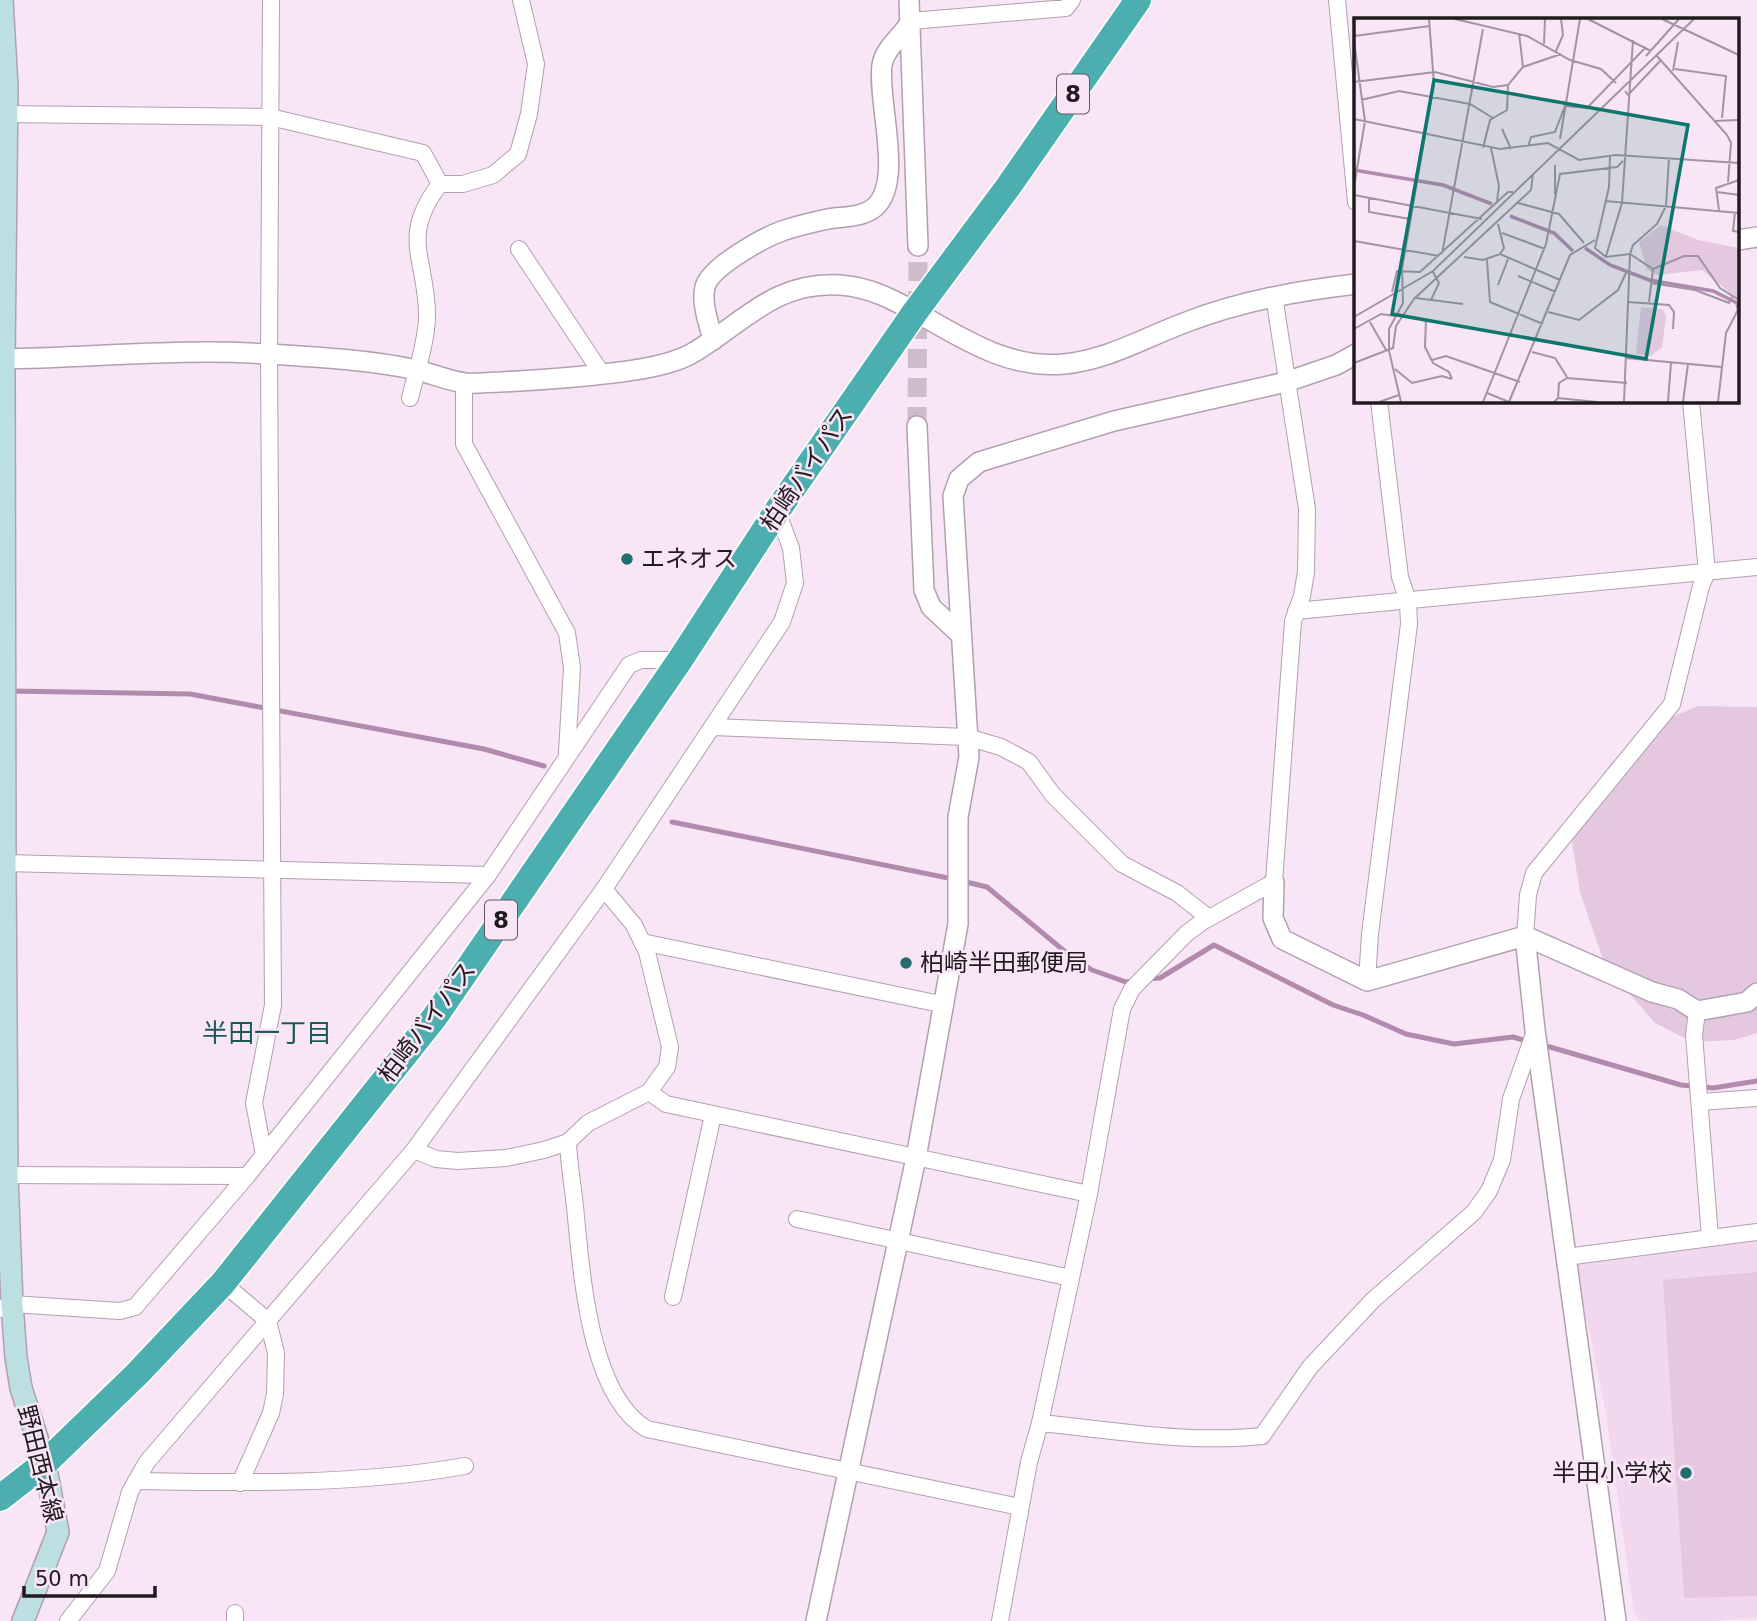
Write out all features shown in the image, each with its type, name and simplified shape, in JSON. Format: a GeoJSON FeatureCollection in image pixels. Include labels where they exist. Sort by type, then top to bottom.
{"type":"FeatureCollection","features":[{"type":"Feature","properties":{"kind":"highway","name":"柏崎バイパス"},"geometry":{"type":"LineString","coordinates":[[0,1498],[45,1464],[137,1374],[223,1283],[433,1018],[680,660],[777,511],[1003,186],[1123,0]]}},
{"type":"Feature","properties":{"kind":"highway","name":"柏崎バイパス"},"geometry":{"type":"LineString","coordinates":[[1003,186],[1138,0]]}},
{"type":"Feature","properties":{"kind":"main road","name":"野田西本線"},"geometry":{"type":"LineString","coordinates":[[2,0],[6,1306],[22,1388],[45,1464],[58,1532],[23,1621]]}},
{"type":"Feature","properties":{"kind":"street"},"geometry":{"type":"LineString","coordinates":[[264,1155],[254,1103],[273,1005],[269,354],[271,0]]}},
{"type":"Feature","properties":{"kind":"street"},"geometry":{"type":"LineString","coordinates":[[440,184],[463,184],[493,175],[518,154],[529,114],[536,64],[521,0]]}},
{"type":"Feature","properties":{"kind":"street"},"geometry":{"type":"LineString","coordinates":[[909,0],[918,246]]}},
{"type":"Feature","properties":{"kind":"street"},"geometry":{"type":"LineString","coordinates":[[911,21],[1066,8],[1072,0]]}},
{"type":"Feature","properties":{"kind":"street"},"geometry":{"type":"LineString","coordinates":[[1337,0],[1354,181]]}},
{"type":"Feature","properties":{"kind":"street"},"geometry":{"type":"LineString","coordinates":[[713,340],[704,303],[705,285],[720,268],[781,231],[825,219],[852,217],[875,207],[886,187],[889,161],[882,94],[882,64],[889,48],[904,33],[911,21]]}},
{"type":"Feature","properties":{"kind":"street"},"geometry":{"type":"LineString","coordinates":[[3,114],[270,117],[423,153],[440,184]]}},
{"type":"Feature","properties":{"kind":"street"},"geometry":{"type":"LineString","coordinates":[[410,398],[427,322],[417,226],[426,202],[440,184]]}},
{"type":"Feature","properties":{"kind":"street"},"geometry":{"type":"LineString","coordinates":[[519,249],[601,374]]}},
{"type":"Feature","properties":{"kind":"street"},"geometry":{"type":"LineString","coordinates":[[2,359],[205,352],[269,354],[365,362],[416,370],[464,383],[530,381],[624,372],[667,362],[692,354],[771,299],[792,290],[841,285],[869,290],[915,312],[974,346],[1018,362],[1068,364],[1108,355],[1184,323],[1246,302],[1310,289],[1354,284]]}},
{"type":"Feature","properties":{"kind":"street"},"geometry":{"type":"LineString","coordinates":[[1274,296],[1307,509],[1306,572],[1296,611],[1291,647],[1274,883],[1273,918],[1282,939],[1367,981],[1525,936],[1652,992],[1678,999],[1697,1011],[1746,1002],[1757,993]]}},
{"type":"Feature","properties":{"kind":"street"},"geometry":{"type":"LineString","coordinates":[[816,1621],[916,1158],[958,924],[958,817],[969,757],[953,496],[959,479],[979,462],[1114,421],[1286,382],[1336,365],[1354,355]]}},
{"type":"Feature","properties":{"kind":"street"},"geometry":{"type":"LineString","coordinates":[[464,383],[464,444],[567,633],[572,668],[567,754]]}},
{"type":"Feature","properties":{"kind":"street"},"geometry":{"type":"LineString","coordinates":[[1367,981],[1370,934],[1409,624],[1408,601],[1400,577],[1379,402]]}},
{"type":"Feature","properties":{"kind":"street"},"geometry":{"type":"LineString","coordinates":[[1616,1621],[1535,1030],[1525,936],[1528,895],[1534,873],[1672,704],[1701,586],[1707,572],[1691,402]]}},
{"type":"Feature","properties":{"kind":"street"},"geometry":{"type":"LineString","coordinates":[[917,426],[924,590],[930,607],[960,634]]}},
{"type":"Feature","properties":{"kind":"street"},"geometry":{"type":"LineString","coordinates":[[68,1621],[107,1571],[130,1492],[147,1462],[414,1150],[604,889],[782,622],[795,583],[791,548],[777,511]]}},
{"type":"Feature","properties":{"kind":"street"},"geometry":{"type":"LineString","coordinates":[[1296,611],[1757,567]]}},
{"type":"Feature","properties":{"kind":"street"},"geometry":{"type":"LineString","coordinates":[[6,1306],[120,1311],[135,1307],[247,1176],[488,875],[629,665],[641,660],[680,660]]}},
{"type":"Feature","properties":{"kind":"street"},"geometry":{"type":"LineString","coordinates":[[712,727],[967,737],[1001,747],[1029,762],[1053,795],[1122,864],[1177,892],[1209,918]]}},
{"type":"Feature","properties":{"kind":"street"},"geometry":{"type":"LineString","coordinates":[[3,863],[488,875]]}},
{"type":"Feature","properties":{"kind":"street"},"geometry":{"type":"LineString","coordinates":[[1000,1621],[1029,1462],[1040,1423],[1089,1194],[1122,1009],[1132,989],[1187,933],[1274,883]]}},
{"type":"Feature","properties":{"kind":"street"},"geometry":{"type":"LineString","coordinates":[[414,1150],[436,1159],[458,1161],[506,1158],[544,1150],[568,1142],[588,1123],[649,1092],[667,1067],[670,1047],[647,952],[634,925],[604,889]]}},
{"type":"Feature","properties":{"kind":"street"},"geometry":{"type":"LineString","coordinates":[[642,942],[945,1005]]}},
{"type":"Feature","properties":{"kind":"street"},"geometry":{"type":"LineString","coordinates":[[1697,1011],[1694,1035],[1710,1237]]}},
{"type":"Feature","properties":{"kind":"street"},"geometry":{"type":"LineString","coordinates":[[1040,1423],[1236,1439],[1262,1436],[1310,1367],[1373,1300],[1474,1212],[1489,1191],[1502,1160],[1511,1099],[1535,1030]]}},
{"type":"Feature","properties":{"kind":"street"},"geometry":{"type":"LineString","coordinates":[[649,1092],[666,1104],[713,1115],[1089,1194]]}},
{"type":"Feature","properties":{"kind":"street"},"geometry":{"type":"LineString","coordinates":[[1700,1102],[1757,1098]]}},
{"type":"Feature","properties":{"kind":"street"},"geometry":{"type":"LineString","coordinates":[[673,1297],[713,1115]]}},
{"type":"Feature","properties":{"kind":"street"},"geometry":{"type":"LineString","coordinates":[[568,1142],[589,1325],[605,1374],[625,1409],[638,1424],[647,1429],[1020,1507]]}},
{"type":"Feature","properties":{"kind":"street"},"geometry":{"type":"LineString","coordinates":[[4,1175],[247,1176]]}},
{"type":"Feature","properties":{"kind":"street"},"geometry":{"type":"LineString","coordinates":[[797,1219],[1071,1278]]}},
{"type":"Feature","properties":{"kind":"street"},"geometry":{"type":"LineString","coordinates":[[1566,1257],[1757,1232]]}},
{"type":"Feature","properties":{"kind":"street"},"geometry":{"type":"LineString","coordinates":[[223,1283],[268,1321],[276,1353],[275,1394],[271,1413],[240,1483]]}},
{"type":"Feature","properties":{"kind":"street"},"geometry":{"type":"LineString","coordinates":[[136,1481],[240,1483],[365,1477],[465,1466]]}},
{"type":"Feature","properties":{"kind":"shaded area"},"geometry":{"type":"Polygon","coordinates":[[[1698,706],[1757,707],[1757,1033],[1734,1040],[1692,1042],[1655,1023],[1605,965],[1580,892],[1572,842],[1579,808],[1612,762],[1662,721],[1698,706]]]}},
{"type":"Feature","properties":{"kind":"shaded area","name":"半田小学校"},"geometry":{"type":"Polygon","coordinates":[[[1757,1240],[1757,1618],[1641,1621],[1634,1613],[1606,1414],[1576,1266],[1587,1260],[1757,1240]]]}},
{"type":"Feature","properties":{"kind":"shaded area"},"geometry":{"type":"Polygon","coordinates":[[[1757,1272],[1757,1596],[1684,1598],[1663,1280],[1757,1272]]]}},
{"type":"Feature","properties":{"kind":"waterway"},"geometry":{"type":"LineString","coordinates":[[9,691],[190,694],[484,749],[544,766]]}},
{"type":"Feature","properties":{"kind":"waterway"},"geometry":{"type":"LineString","coordinates":[[672,822],[953,879]]}},
{"type":"Feature","properties":{"kind":"waterway"},"geometry":{"type":"LineString","coordinates":[[962,881],[987,887],[1068,954],[1092,970],[1126,982],[1134,981]]}},
{"type":"Feature","properties":{"kind":"waterway"},"geometry":{"type":"LineString","coordinates":[[1147,979],[1160,978],[1214,945],[1333,1005],[1406,1034],[1454,1044],[1513,1037],[1530,1042]]}},
{"type":"Feature","properties":{"kind":"waterway"},"geometry":{"type":"LineString","coordinates":[[1543,1045],[1681,1085],[1713,1088],[1757,1081]]}},
{"type":"Feature","properties":{"kind":"tunnel"},"geometry":{"type":"LineString","coordinates":[[917,426],[918,246]]}},
{"type":"Feature","properties":{"kind":"place","name":"エネオス"},"geometry":{"type":"Point","coordinates":[627,559]}},
{"type":"Feature","properties":{"kind":"place","name":"柏崎半田郵便局"},"geometry":{"type":"Point","coordinates":[906,963]}},
{"type":"Feature","properties":{"kind":"place","name":"半田小学校"},"geometry":{"type":"Point","coordinates":[1686,1473]}},
{"type":"Feature","properties":{"kind":"district","name":"半田一丁目"},"geometry":{"type":"Point","coordinates":[267,1033]}}]}
